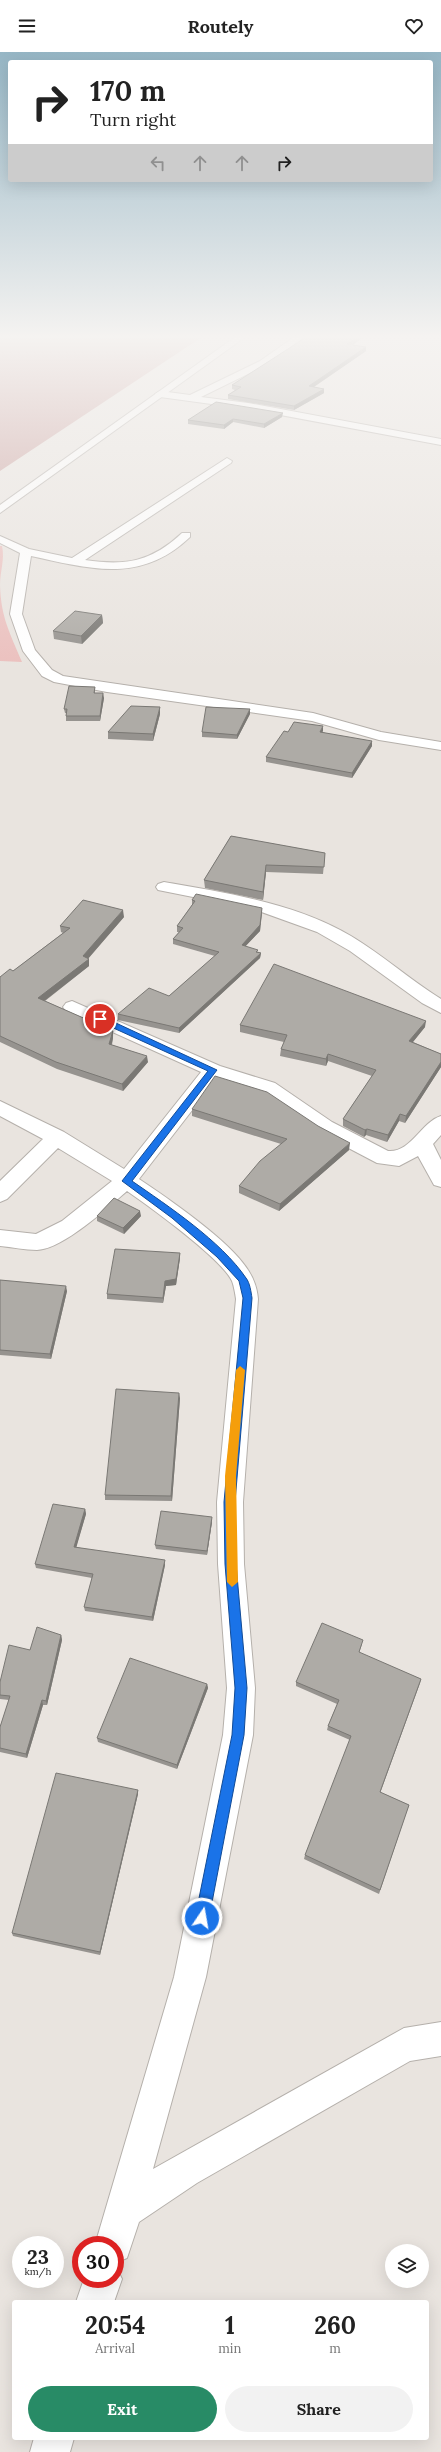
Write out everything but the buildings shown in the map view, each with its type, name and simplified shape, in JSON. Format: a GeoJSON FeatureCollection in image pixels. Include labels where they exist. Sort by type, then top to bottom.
{"type":"FeatureCollection","features":[{"type":"Feature","properties":{"kind":"street"},"geometry":{"type":"LineString","coordinates":[[0,510],[87,447]]}},
{"type":"Feature","properties":{"kind":"street"},"geometry":{"type":"LineString","coordinates":[[75,561],[227,461]]}},
{"type":"Feature","properties":{"kind":"street"},"geometry":{"type":"LineString","coordinates":[[0,539],[26,552],[116,567],[139,564],[161,557],[176,547],[186,535]]}},
{"type":"Feature","properties":{"kind":"street"},"geometry":{"type":"LineString","coordinates":[[26,552],[16,614],[29,651],[38,663],[52,676],[84,684],[313,717],[379,736],[441,746]]}},
{"type":"Feature","properties":{"kind":"street"},"geometry":{"type":"LineString","coordinates":[[164,887],[225,898],[308,921],[360,948],[410,988],[441,1007]]}},
{"type":"Feature","properties":{"kind":"street"},"geometry":{"type":"LineString","coordinates":[[72,1007],[213,1070],[268,1088],[325,1127],[384,1158],[399,1159],[422,1143],[441,1123]]}},
{"type":"Feature","properties":{"kind":"street"},"geometry":{"type":"LineString","coordinates":[[0,1238],[38,1242],[70,1227],[126,1181],[213,1070]]}},
{"type":"Feature","properties":{"kind":"street"},"geometry":{"type":"LineString","coordinates":[[0,1108],[57,1137],[126,1181],[175,1216],[220,1255],[243,1280],[247,1298],[230,1502],[231,1564],[241,1688],[238,1735],[190,1977],[126,2210],[117,2236]]}},
{"type":"Feature","properties":{"kind":"street"},"geometry":{"type":"LineString","coordinates":[[0,1194],[57,1137]]}},
{"type":"Feature","properties":{"kind":"street"},"geometry":{"type":"LineString","coordinates":[[422,1143],[441,1180]]}},
{"type":"Feature","properties":{"kind":"street"},"geometry":{"type":"LineString","coordinates":[[126,2210],[184,2170],[404,2045],[425,2040],[441,2039]]}},
{"type":"Feature","properties":{"kind":"street"},"geometry":{"type":"LineString","coordinates":[[96,2300],[99,2288]]}},
{"type":"Feature","properties":{"kind":"street"},"geometry":{"type":"LineString","coordinates":[[50,2452],[53,2440]]}},
{"type":"Feature","properties":{"kind":"shaded area"},"geometry":{"type":"Polygon","coordinates":[[[0,447],[36,447],[0,471],[0,447]]]}},
{"type":"Feature","properties":{"kind":"shaded area"},"geometry":{"type":"Polygon","coordinates":[[[0,546],[2,546],[3,556],[0,580],[0,546]]]}},
{"type":"Feature","properties":{"kind":"shaded area"},"geometry":{"type":"Polygon","coordinates":[[[0,585],[4,616],[22,662],[0,661],[0,585]]]}},
{"type":"Feature","properties":{"kind":"slow traffic"},"geometry":{"type":"LineString","coordinates":[[232,1582],[230,1548],[230,1476],[239,1401],[240,1370]]}},
{"type":"Feature","properties":{"kind":"route"},"geometry":{"type":"LineString","coordinates":[[100,1019],[213,1070],[126,1181],[175,1216],[220,1255],[243,1280],[247,1298],[247,1324],[230,1476],[231,1564],[241,1688],[238,1735],[202,1918]]}}]}
